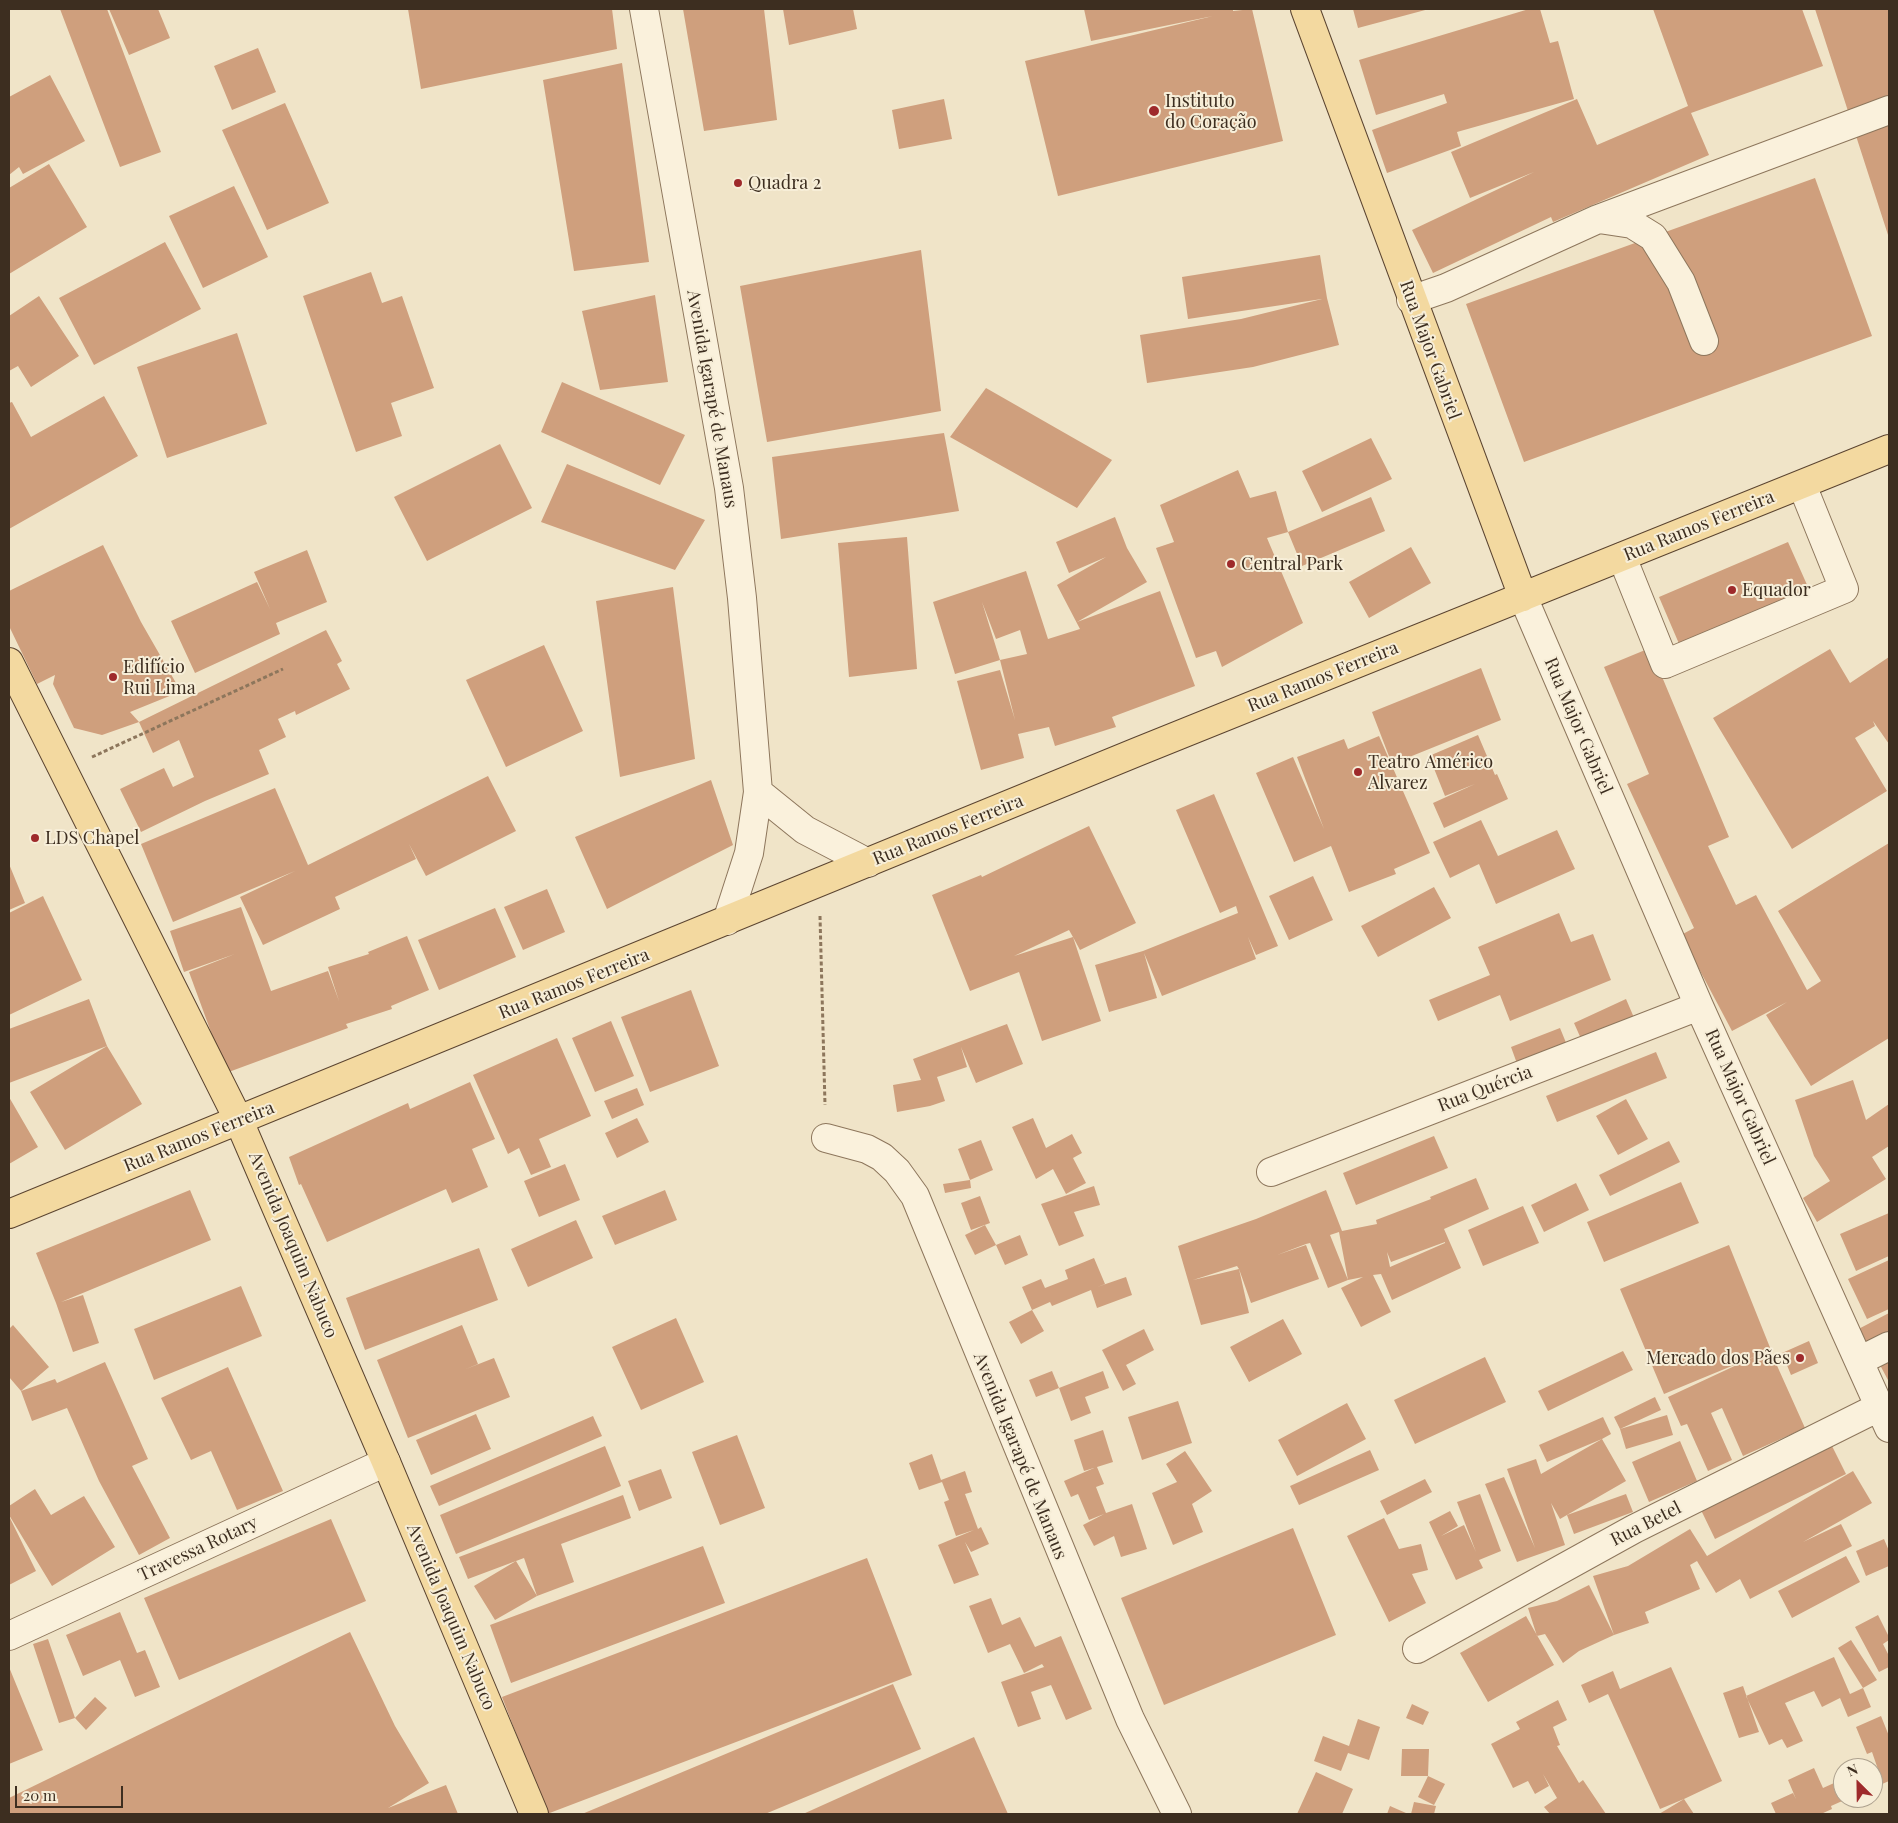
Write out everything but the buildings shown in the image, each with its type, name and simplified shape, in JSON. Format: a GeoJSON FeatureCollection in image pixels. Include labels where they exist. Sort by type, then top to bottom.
{"type":"FeatureCollection","features":[{"type":"Feature","properties":{"kind":"main road","name":"Rua Major Gabriel"},"geometry":{"type":"LineString","coordinates":[[1305,9],[1411,300],[1523,597]]}},
{"type":"Feature","properties":{"kind":"main road","name":"Rua Ramos Ferreira"},"geometry":{"type":"LineString","coordinates":[[9,1214],[1889,449]]}},
{"type":"Feature","properties":{"kind":"main road","name":"Avenida Joaquim Nabuco"},"geometry":{"type":"LineString","coordinates":[[9,662],[239,1121],[386,1462],[534,1814]]}},
{"type":"Feature","properties":{"kind":"street","name":"Avenida Igarapé de Manaus"},"geometry":{"type":"LineString","coordinates":[[644,9],[729,488],[742,598],[758,792],[748,853],[727,921]]}},
{"type":"Feature","properties":{"kind":"street"},"geometry":{"type":"LineString","coordinates":[[1411,300],[1446,288],[1598,219],[1889,110]]}},
{"type":"Feature","properties":{"kind":"street"},"geometry":{"type":"LineString","coordinates":[[1598,219],[1632,224],[1652,237],[1681,282],[1704,341]]}},
{"type":"Feature","properties":{"kind":"street"},"geometry":{"type":"LineString","coordinates":[[1622,557],[1665,664],[1844,589],[1802,485]]}},
{"type":"Feature","properties":{"kind":"street","name":"Rua Major Gabriel"},"geometry":{"type":"LineString","coordinates":[[1523,597],[1699,1006],[1884,1417]]}},
{"type":"Feature","properties":{"kind":"street"},"geometry":{"type":"LineString","coordinates":[[758,792],[804,830],[868,863]]}},
{"type":"Feature","properties":{"kind":"street","name":"Rua Quércia"},"geometry":{"type":"LineString","coordinates":[[1271,1172],[1699,1006]]}},
{"type":"Feature","properties":{"kind":"street","name":"Avenida Igarapé de Manaus"},"geometry":{"type":"LineString","coordinates":[[826,1138],[867,1148],[882,1157],[897,1171],[915,1196],[1122,1701],[1177,1814]]}},
{"type":"Feature","properties":{"kind":"street"},"geometry":{"type":"LineString","coordinates":[[1859,1361],[1889,1346]]}},
{"type":"Feature","properties":{"kind":"street","name":"Rua Betel"},"geometry":{"type":"LineString","coordinates":[[1417,1649],[1634,1529],[1884,1417]]}},
{"type":"Feature","properties":{"kind":"street","name":"Travessa Rotary"},"geometry":{"type":"LineString","coordinates":[[9,1636],[386,1462]]}},
{"type":"Feature","properties":{"kind":"path"},"geometry":{"type":"LineString","coordinates":[[62,771],[283,669]]}},
{"type":"Feature","properties":{"kind":"path"},"geometry":{"type":"LineString","coordinates":[[820,883],[826,1138]]}},
{"type":"Feature","properties":{"kind":"place","name":"Instituto do Coração"},"geometry":{"type":"Point","coordinates":[1154,111]}},
{"type":"Feature","properties":{"kind":"place","name":"Quadra 2"},"geometry":{"type":"Point","coordinates":[738,183]}},
{"type":"Feature","properties":{"kind":"place","name":"Central Park"},"geometry":{"type":"Point","coordinates":[1231,564]}},
{"type":"Feature","properties":{"kind":"place","name":"Equador"},"geometry":{"type":"Point","coordinates":[1732,590]}},
{"type":"Feature","properties":{"kind":"place","name":"Edifício Rui Lima"},"geometry":{"type":"Point","coordinates":[113,677]}},
{"type":"Feature","properties":{"kind":"place","name":"Teatro Américo Alvarez"},"geometry":{"type":"Point","coordinates":[1358,772]}},
{"type":"Feature","properties":{"kind":"place","name":"LDS Chapel"},"geometry":{"type":"Point","coordinates":[35,838]}},
{"type":"Feature","properties":{"kind":"place","name":"Mercado dos Pães"},"geometry":{"type":"Point","coordinates":[1800,1358]}}]}
